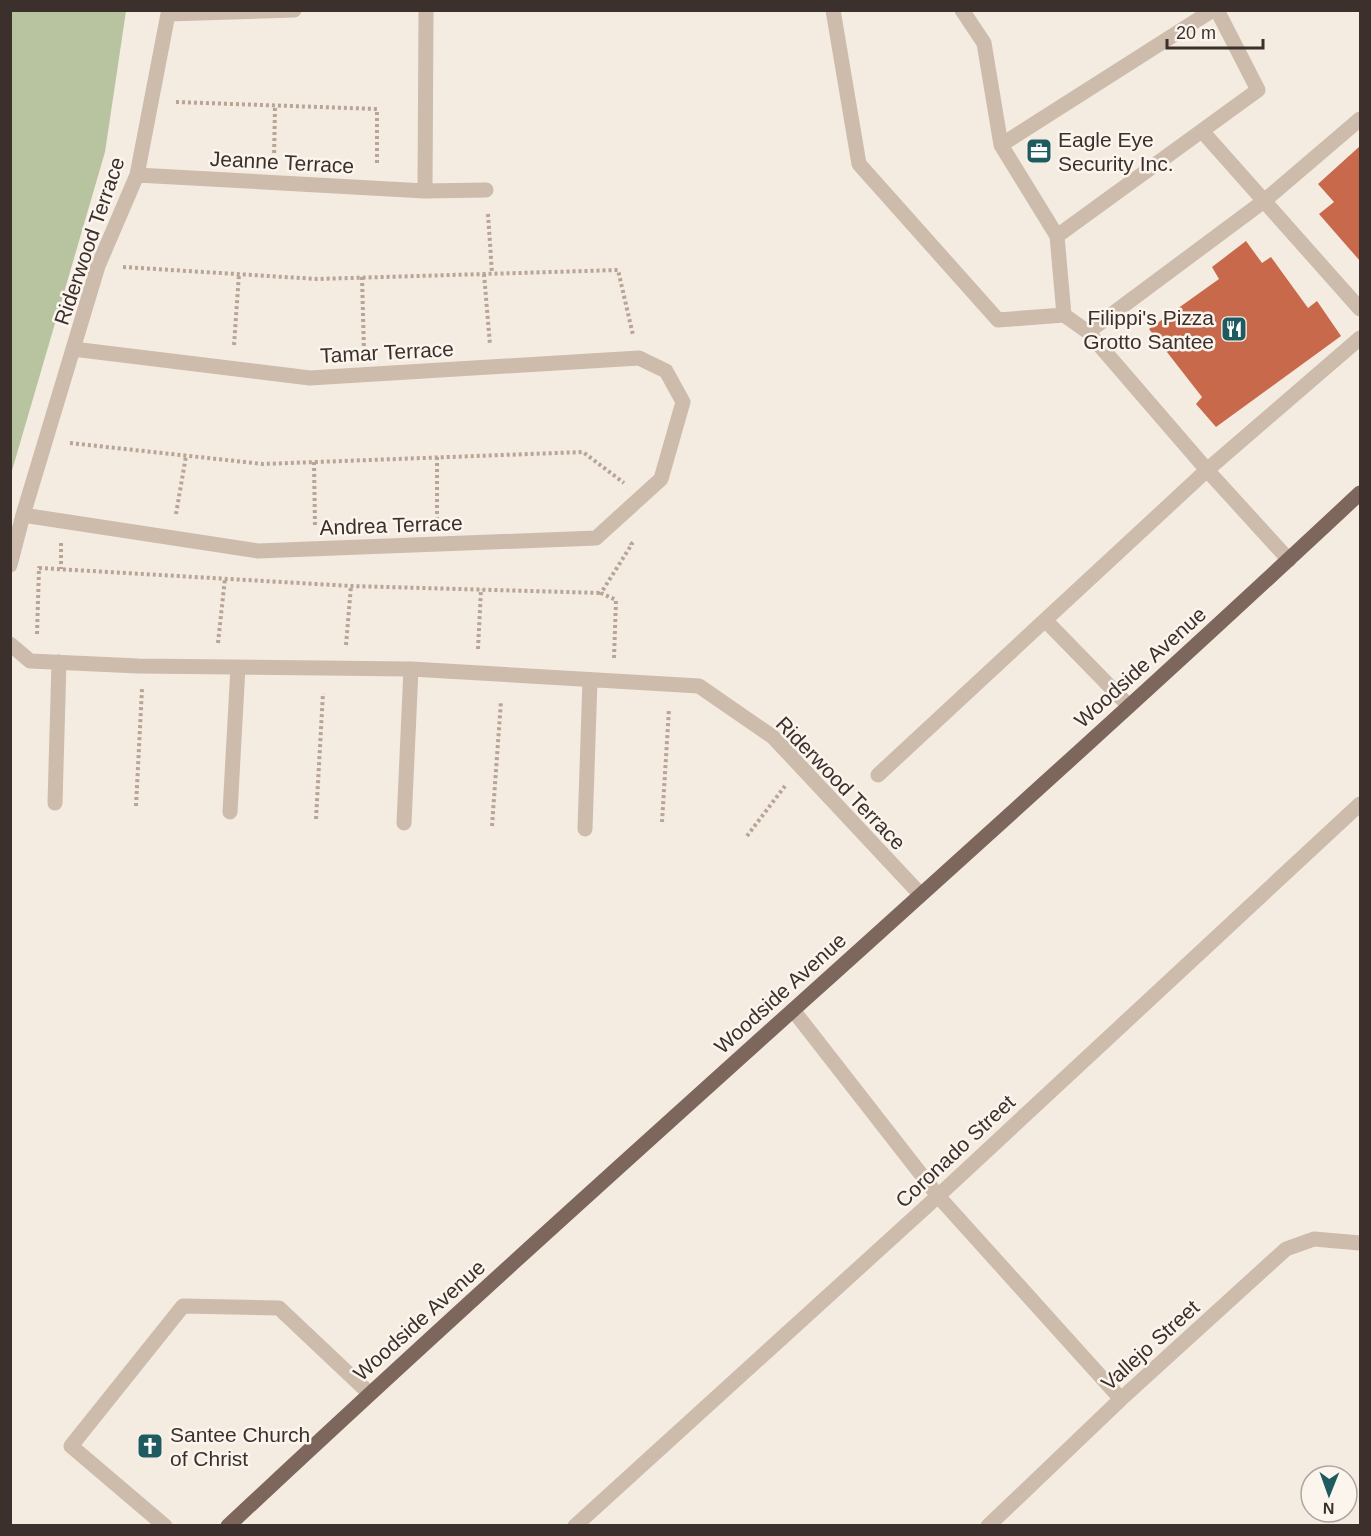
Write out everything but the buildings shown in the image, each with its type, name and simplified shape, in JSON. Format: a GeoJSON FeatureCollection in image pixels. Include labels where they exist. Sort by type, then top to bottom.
{"type":"FeatureCollection","features":[{"type":"Feature","properties":{"kind":"main road","name":"Woodside Avenue"},"geometry":{"type":"LineString","coordinates":[[228,1526],[369,1393],[1129,706],[1360,493]]}},
{"type":"Feature","properties":{"kind":"street","name":"Riderwood Terrace"},"geometry":{"type":"LineString","coordinates":[[10,565],[98,266],[137,176],[168,14],[294,10]]}},
{"type":"Feature","properties":{"kind":"street"},"geometry":{"type":"LineString","coordinates":[[425,191],[426,10]]}},
{"type":"Feature","properties":{"kind":"street"},"geometry":{"type":"LineString","coordinates":[[833,10],[859,164],[998,320],[1064,315],[1088,332],[1207,470],[1289,560]]}},
{"type":"Feature","properties":{"kind":"street"},"geometry":{"type":"LineString","coordinates":[[962,10],[984,43],[1002,145],[1057,236],[1064,315]]}},
{"type":"Feature","properties":{"kind":"street"},"geometry":{"type":"LineString","coordinates":[[1002,145],[1213,10]]}},
{"type":"Feature","properties":{"kind":"street"},"geometry":{"type":"LineString","coordinates":[[1057,236],[1258,90],[1217,10]]}},
{"type":"Feature","properties":{"kind":"street"},"geometry":{"type":"LineString","coordinates":[[1088,332],[1264,201],[1360,118]]}},
{"type":"Feature","properties":{"kind":"street"},"geometry":{"type":"LineString","coordinates":[[1202,131],[1360,309]]}},
{"type":"Feature","properties":{"kind":"street","name":"Jeanne Terrace"},"geometry":{"type":"LineString","coordinates":[[137,176],[425,191],[486,190]]}},
{"type":"Feature","properties":{"kind":"street"},"geometry":{"type":"LineString","coordinates":[[878,775],[1207,470],[1360,338]]}},
{"type":"Feature","properties":{"kind":"street","name":"Tamar Terrace"},"geometry":{"type":"LineString","coordinates":[[74,349],[310,378],[639,358],[666,371],[683,402]]}},
{"type":"Feature","properties":{"kind":"street","name":"Andrea Terrace"},"geometry":{"type":"LineString","coordinates":[[23,515],[258,551],[596,538],[661,479],[683,402]]}},
{"type":"Feature","properties":{"kind":"street"},"geometry":{"type":"LineString","coordinates":[[1045,620],[1129,706]]}},
{"type":"Feature","properties":{"kind":"street"},"geometry":{"type":"LineString","coordinates":[[10,644],[30,661],[36,662]]}},
{"type":"Feature","properties":{"kind":"street","name":"Riderwood Terrace"},"geometry":{"type":"LineString","coordinates":[[36,662],[411,669],[699,686],[774,737],[920,894]]}},
{"type":"Feature","properties":{"kind":"street"},"geometry":{"type":"LineString","coordinates":[[55,803],[59,662]]}},
{"type":"Feature","properties":{"kind":"street"},"geometry":{"type":"LineString","coordinates":[[230,812],[238,667]]}},
{"type":"Feature","properties":{"kind":"street"},"geometry":{"type":"LineString","coordinates":[[404,823],[411,669]]}},
{"type":"Feature","properties":{"kind":"street"},"geometry":{"type":"LineString","coordinates":[[585,829],[590,680]]}},
{"type":"Feature","properties":{"kind":"street","name":"Coronado Street"},"geometry":{"type":"LineString","coordinates":[[575,1526],[938,1196],[1360,804]]}},
{"type":"Feature","properties":{"kind":"street"},"geometry":{"type":"LineString","coordinates":[[793,1010],[938,1196],[1121,1399]]}},
{"type":"Feature","properties":{"kind":"street","name":"Vallejo Street"},"geometry":{"type":"LineString","coordinates":[[988,1526],[1121,1399],[1286,1249],[1314,1239],[1360,1244]]}},
{"type":"Feature","properties":{"kind":"street"},"geometry":{"type":"LineString","coordinates":[[165,1526],[72,1446],[183,1306],[279,1308],[369,1393]]}},
{"type":"Feature","properties":{"kind":"path"},"geometry":{"type":"LineString","coordinates":[[151,102],[377,109],[377,188]]}},
{"type":"Feature","properties":{"kind":"path"},"geometry":{"type":"LineString","coordinates":[[273,183],[275,105]]}},
{"type":"Feature","properties":{"kind":"path"},"geometry":{"type":"LineString","coordinates":[[486,190],[492,273]]}},
{"type":"Feature","properties":{"kind":"path"},"geometry":{"type":"LineString","coordinates":[[98,266],[317,279],[618,270],[639,358]]}},
{"type":"Feature","properties":{"kind":"path"},"geometry":{"type":"LineString","coordinates":[[233,369],[238,274]]}},
{"type":"Feature","properties":{"kind":"path"},"geometry":{"type":"LineString","coordinates":[[484,274],[492,367]]}},
{"type":"Feature","properties":{"kind":"path"},"geometry":{"type":"LineString","coordinates":[[362,278],[365,375]]}},
{"type":"Feature","properties":{"kind":"path"},"geometry":{"type":"LineString","coordinates":[[46,441],[263,464],[584,452],[641,497]]}},
{"type":"Feature","properties":{"kind":"path"},"geometry":{"type":"LineString","coordinates":[[172,538],[186,456]]}},
{"type":"Feature","properties":{"kind":"path"},"geometry":{"type":"LineString","coordinates":[[437,457],[437,544]]}},
{"type":"Feature","properties":{"kind":"path"},"geometry":{"type":"LineString","coordinates":[[314,462],[316,549]]}},
{"type":"Feature","properties":{"kind":"path"},"geometry":{"type":"LineString","coordinates":[[601,592],[632,544],[611,524]]}},
{"type":"Feature","properties":{"kind":"path"},"geometry":{"type":"LineString","coordinates":[[36,662],[39,568],[351,586],[601,592],[616,600],[614,681]]}},
{"type":"Feature","properties":{"kind":"path"},"geometry":{"type":"LineString","coordinates":[[215,667],[225,578]]}},
{"type":"Feature","properties":{"kind":"path"},"geometry":{"type":"LineString","coordinates":[[344,668],[351,586]]}},
{"type":"Feature","properties":{"kind":"path"},"geometry":{"type":"LineString","coordinates":[[477,674],[481,589]]}},
{"type":"Feature","properties":{"kind":"path"},"geometry":{"type":"LineString","coordinates":[[136,806],[143,685]]}},
{"type":"Feature","properties":{"kind":"path"},"geometry":{"type":"LineString","coordinates":[[316,819],[323,693]]}},
{"type":"Feature","properties":{"kind":"path"},"geometry":{"type":"LineString","coordinates":[[492,826],[501,701]]}},
{"type":"Feature","properties":{"kind":"path"},"geometry":{"type":"LineString","coordinates":[[662,822],[669,709]]}},
{"type":"Feature","properties":{"kind":"path"},"geometry":{"type":"LineString","coordinates":[[747,836],[785,786]]}},
{"type":"Feature","properties":{"kind":"green space"},"geometry":{"type":"Polygon","coordinates":[[[11,10],[126,11],[105,152],[11,474],[11,10]]]}},
{"type":"Feature","properties":{"kind":"place","name":"Eagle Eye Security Inc."},"geometry":{"type":"Point","coordinates":[1039,151]}},
{"type":"Feature","properties":{"kind":"place","name":"Filippi's Pizza Grotto Santee"},"geometry":{"type":"Point","coordinates":[1234,329]}},
{"type":"Feature","properties":{"kind":"place","name":"Santee Church of Christ"},"geometry":{"type":"Point","coordinates":[150,1446]}}]}
